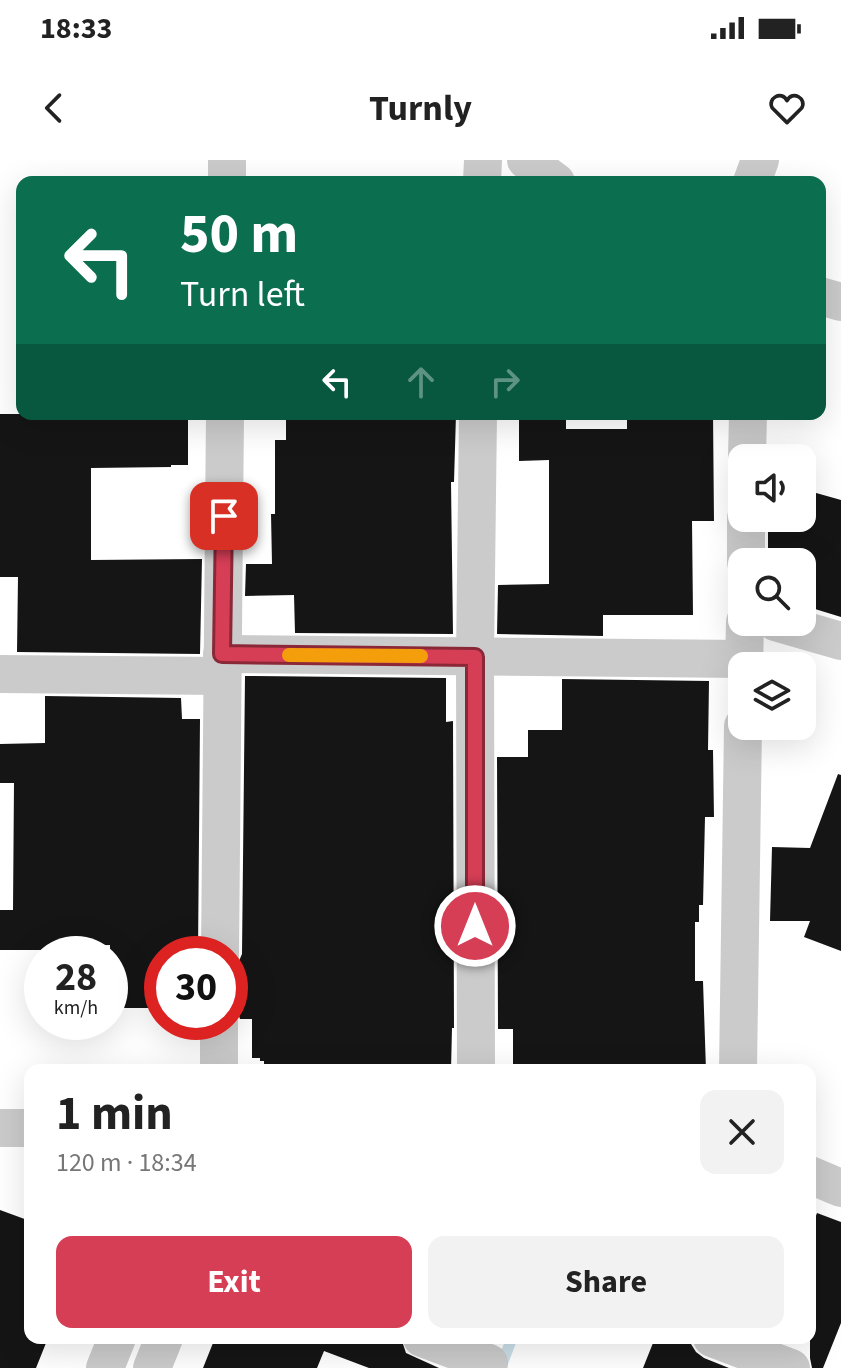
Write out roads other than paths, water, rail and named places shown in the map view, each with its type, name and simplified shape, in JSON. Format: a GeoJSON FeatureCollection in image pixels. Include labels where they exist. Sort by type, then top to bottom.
{"type":"FeatureCollection","features":[{"type":"Feature","properties":{"kind":"street"},"geometry":{"type":"LineString","coordinates":[[526,160],[548,176]]}},
{"type":"Feature","properties":{"kind":"street"},"geometry":{"type":"LineString","coordinates":[[220,936],[225,420]]}},
{"type":"Feature","properties":{"kind":"street"},"geometry":{"type":"LineString","coordinates":[[476,1064],[478,420]]}},
{"type":"Feature","properties":{"kind":"street"},"geometry":{"type":"LineString","coordinates":[[747,444],[748,420]]}},
{"type":"Feature","properties":{"kind":"street"},"geometry":{"type":"LineString","coordinates":[[816,634],[841,641]]}},
{"type":"Feature","properties":{"kind":"street"},"geometry":{"type":"LineString","coordinates":[[0,674],[475,657],[728,663]]}},
{"type":"Feature","properties":{"kind":"street"},"geometry":{"type":"LineString","coordinates":[[738,1064],[743,740]]}},
{"type":"Feature","properties":{"kind":"street"},"geometry":{"type":"LineString","coordinates":[[219,1040],[219,1064]]}},
{"type":"Feature","properties":{"kind":"street"},"geometry":{"type":"LineString","coordinates":[[0,1128],[24,1128]]}},
{"type":"Feature","properties":{"kind":"street"},"geometry":{"type":"LineString","coordinates":[[816,1178],[841,1188]]}},
{"type":"Feature","properties":{"kind":"street"},"geometry":{"type":"LineString","coordinates":[[105,1368],[115,1344]]}},
{"type":"Feature","properties":{"kind":"street"},"geometry":{"type":"LineString","coordinates":[[152,1368],[162,1344]]}},
{"type":"Feature","properties":{"kind":"street"},"geometry":{"type":"LineString","coordinates":[[438,1344],[489,1363]]}},
{"type":"Feature","properties":{"kind":"street"},"geometry":{"type":"LineString","coordinates":[[728,1344],[791,1368]]}},
{"type":"Feature","properties":{"kind":"waterway"},"geometry":{"type":"LineString","coordinates":[[501,1367],[510,1344]]}}]}
